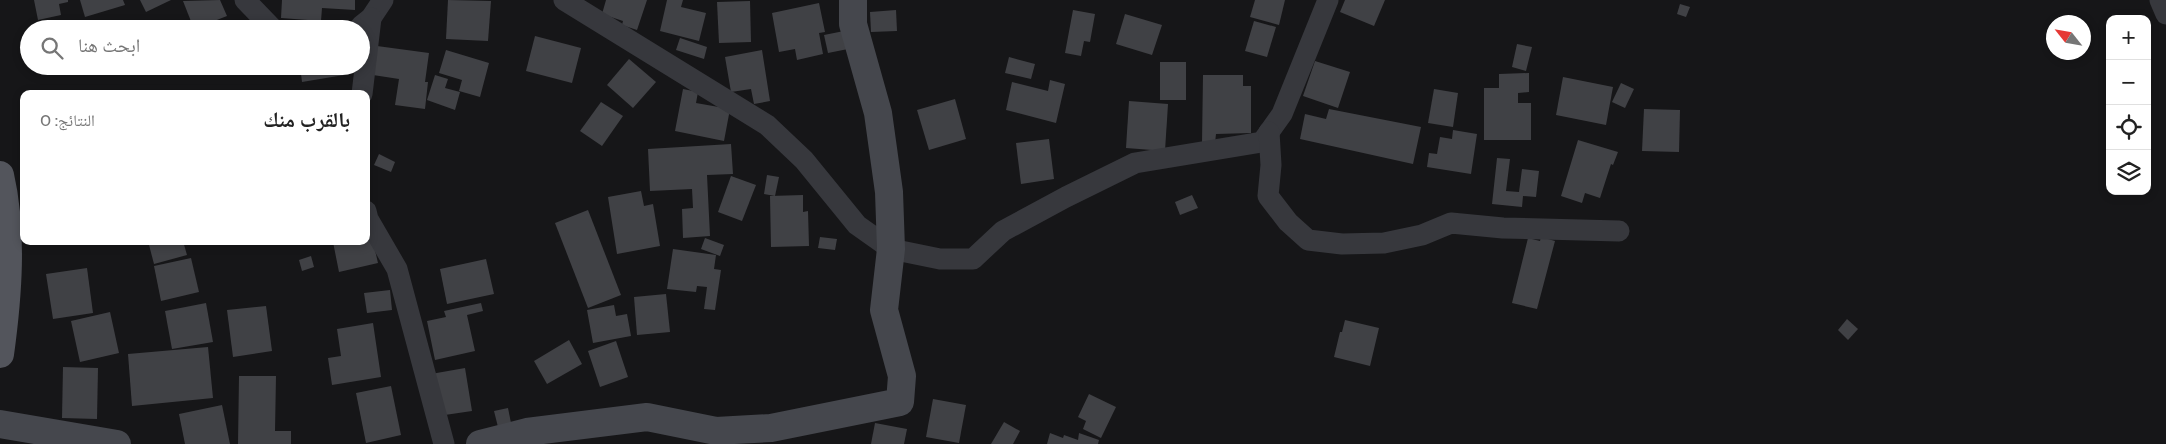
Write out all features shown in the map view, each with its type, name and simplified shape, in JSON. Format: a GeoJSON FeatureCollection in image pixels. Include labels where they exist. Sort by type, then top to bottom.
{"type":"FeatureCollection","features":[{"type":"Feature","properties":{"kind":"main road"},"geometry":{"type":"LineString","coordinates":[[0,175],[4,192],[8,263],[0,354]]}},
{"type":"Feature","properties":{"kind":"street"},"geometry":{"type":"LineString","coordinates":[[245,0],[264,20]]}},
{"type":"Feature","properties":{"kind":"street"},"geometry":{"type":"LineString","coordinates":[[367,20],[383,0]]}},
{"type":"Feature","properties":{"kind":"street"},"geometry":{"type":"LineString","coordinates":[[564,0],[767,125],[804,160],[857,225],[891,249],[940,259],[973,259],[1003,231],[1135,163],[1262,142],[1282,114],[1328,0]]}},
{"type":"Feature","properties":{"kind":"street"},"geometry":{"type":"LineString","coordinates":[[480,444],[527,432],[647,417],[716,432],[770,428],[900,402],[902,376],[884,310],[891,249],[889,192],[879,123],[854,24],[853,0]]}},
{"type":"Feature","properties":{"kind":"street"},"geometry":{"type":"LineString","coordinates":[[2160,0],[2166,14]]}},
{"type":"Feature","properties":{"kind":"street"},"geometry":{"type":"LineString","coordinates":[[362,90],[363,75]]}},
{"type":"Feature","properties":{"kind":"street"},"geometry":{"type":"LineString","coordinates":[[1269,132],[1271,164],[1268,196],[1288,222],[1308,240],[1342,244],[1384,243],[1422,235],[1451,223],[1503,228],[1619,231]]}},
{"type":"Feature","properties":{"kind":"street"},"geometry":{"type":"LineString","coordinates":[[370,222],[397,269],[444,444]]}},
{"type":"Feature","properties":{"kind":"street"},"geometry":{"type":"LineString","coordinates":[[0,424],[117,444]]}},
{"type":"Feature","properties":{"kind":"building"},"geometry":{"type":"Polygon","coordinates":[[[34,0],[68,0],[68,2],[59,4],[61,15],[38,20],[34,0]]]}},
{"type":"Feature","properties":{"kind":"building"},"geometry":{"type":"Polygon","coordinates":[[[80,0],[123,0],[125,5],[85,17],[80,0]]]}},
{"type":"Feature","properties":{"kind":"building"},"geometry":{"type":"Polygon","coordinates":[[[140,0],[171,0],[146,12],[140,0]]]}},
{"type":"Feature","properties":{"kind":"building"},"geometry":{"type":"Polygon","coordinates":[[[220,0],[227,16],[217,20],[190,20],[183,1],[220,0]]]}},
{"type":"Feature","properties":{"kind":"building"},"geometry":{"type":"Polygon","coordinates":[[[282,0],[355,0],[355,10],[322,8],[321,20],[281,18],[282,0]]]}},
{"type":"Feature","properties":{"kind":"building"},"geometry":{"type":"Polygon","coordinates":[[[448,0],[491,1],[488,41],[446,39],[448,0]]]}},
{"type":"Feature","properties":{"kind":"building"},"geometry":{"type":"Polygon","coordinates":[[[606,0],[647,0],[637,30],[622,25],[623,21],[602,14],[606,0]]]}},
{"type":"Feature","properties":{"kind":"building"},"geometry":{"type":"Polygon","coordinates":[[[667,0],[683,0],[681,7],[706,13],[699,41],[660,31],[667,0]]]}},
{"type":"Feature","properties":{"kind":"building"},"geometry":{"type":"Polygon","coordinates":[[[1255,0],[1285,0],[1279,25],[1250,17],[1255,0]]]}},
{"type":"Feature","properties":{"kind":"building"},"geometry":{"type":"Polygon","coordinates":[[[1345,0],[1385,0],[1374,26],[1340,12],[1345,0]]]}},
{"type":"Feature","properties":{"kind":"building"},"geometry":{"type":"Polygon","coordinates":[[[750,1],[751,42],[719,43],[717,2],[750,1]]]}},
{"type":"Feature","properties":{"kind":"building"},"geometry":{"type":"Polygon","coordinates":[[[819,3],[825,32],[819,33],[823,54],[797,60],[795,49],[779,52],[772,13],[819,3]]]}},
{"type":"Feature","properties":{"kind":"building"},"geometry":{"type":"Polygon","coordinates":[[[1680,4],[1690,7],[1686,17],[1677,14],[1680,4]]]}},
{"type":"Feature","properties":{"kind":"building"},"geometry":{"type":"Polygon","coordinates":[[[896,10],[897,31],[871,32],[870,12],[896,10]]]}},
{"type":"Feature","properties":{"kind":"building"},"geometry":{"type":"Polygon","coordinates":[[[1073,10],[1095,14],[1090,42],[1084,41],[1081,56],[1065,53],[1073,10]]]}},
{"type":"Feature","properties":{"kind":"building"},"geometry":{"type":"Polygon","coordinates":[[[1125,14],[1162,25],[1152,55],[1116,44],[1125,14]]]}},
{"type":"Feature","properties":{"kind":"building"},"geometry":{"type":"Polygon","coordinates":[[[1254,21],[1276,27],[1267,57],[1245,51],[1254,21]]]}},
{"type":"Feature","properties":{"kind":"building"},"geometry":{"type":"Polygon","coordinates":[[[849,30],[853,48],[828,53],[824,35],[849,30]]]}},
{"type":"Feature","properties":{"kind":"building"},"geometry":{"type":"Polygon","coordinates":[[[535,36],[581,48],[572,83],[526,71],[535,36]]]}},
{"type":"Feature","properties":{"kind":"building"},"geometry":{"type":"Polygon","coordinates":[[[680,38],[707,47],[704,59],[676,50],[680,38]]]}},
{"type":"Feature","properties":{"kind":"building"},"geometry":{"type":"Polygon","coordinates":[[[1517,44],[1532,47],[1526,71],[1512,67],[1517,44]]]}},
{"type":"Feature","properties":{"kind":"building"},"geometry":{"type":"Polygon","coordinates":[[[377,46],[429,53],[425,82],[428,82],[425,109],[395,105],[399,79],[373,75],[377,46]]]}},
{"type":"Feature","properties":{"kind":"building"},"geometry":{"type":"Polygon","coordinates":[[[446,50],[489,63],[480,97],[459,91],[462,80],[439,73],[446,50]]]}},
{"type":"Feature","properties":{"kind":"building"},"geometry":{"type":"Polygon","coordinates":[[[762,50],[770,101],[754,104],[751,89],[731,92],[725,57],[762,50]]]}},
{"type":"Feature","properties":{"kind":"building"},"geometry":{"type":"Polygon","coordinates":[[[1009,57],[1035,64],[1031,79],[1005,73],[1009,57]]]}},
{"type":"Feature","properties":{"kind":"building"},"geometry":{"type":"Polygon","coordinates":[[[629,59],[656,82],[633,108],[607,85],[629,59]]]}},
{"type":"Feature","properties":{"kind":"building"},"geometry":{"type":"Polygon","coordinates":[[[1315,61],[1350,72],[1338,108],[1303,96],[1315,61]]]}},
{"type":"Feature","properties":{"kind":"building"},"geometry":{"type":"Polygon","coordinates":[[[1160,62],[1186,62],[1186,100],[1160,100],[1160,62]]]}},
{"type":"Feature","properties":{"kind":"building"},"geometry":{"type":"Polygon","coordinates":[[[1529,73],[1529,92],[1518,93],[1518,103],[1531,103],[1531,140],[1484,140],[1484,88],[1499,88],[1499,74],[1529,73]]]}},
{"type":"Feature","properties":{"kind":"building"},"geometry":{"type":"Polygon","coordinates":[[[301,75],[344,75],[302,82],[301,75]]]}},
{"type":"Feature","properties":{"kind":"building"},"geometry":{"type":"Polygon","coordinates":[[[435,75],[448,79],[445,88],[460,92],[455,110],[427,100],[435,75]]]}},
{"type":"Feature","properties":{"kind":"building"},"geometry":{"type":"Polygon","coordinates":[[[1203,75],[1243,75],[1243,86],[1251,86],[1251,133],[1216,134],[1215,143],[1202,143],[1203,75]]]}},
{"type":"Feature","properties":{"kind":"building"},"geometry":{"type":"Polygon","coordinates":[[[1563,77],[1613,87],[1606,125],[1556,115],[1563,77]]]}},
{"type":"Feature","properties":{"kind":"building"},"geometry":{"type":"Polygon","coordinates":[[[1050,80],[1065,84],[1056,123],[1006,110],[1012,82],[1048,91],[1050,80]]]}},
{"type":"Feature","properties":{"kind":"building"},"geometry":{"type":"Polygon","coordinates":[[[1621,83],[1634,89],[1625,108],[1612,102],[1621,83]]]}},
{"type":"Feature","properties":{"kind":"building"},"geometry":{"type":"Polygon","coordinates":[[[683,89],[698,92],[696,103],[730,109],[724,141],[675,131],[683,89]]]}},
{"type":"Feature","properties":{"kind":"building"},"geometry":{"type":"Polygon","coordinates":[[[1434,89],[1458,93],[1453,127],[1428,123],[1434,89]]]}},
{"type":"Feature","properties":{"kind":"building"},"geometry":{"type":"Polygon","coordinates":[[[955,99],[966,139],[929,150],[917,110],[955,99]]]}},
{"type":"Feature","properties":{"kind":"building"},"geometry":{"type":"Polygon","coordinates":[[[1129,101],[1168,104],[1165,151],[1126,148],[1129,101]]]}},
{"type":"Feature","properties":{"kind":"building"},"geometry":{"type":"Polygon","coordinates":[[[601,102],[623,116],[602,146],[580,131],[601,102]]]}},
{"type":"Feature","properties":{"kind":"building"},"geometry":{"type":"Polygon","coordinates":[[[1329,109],[1421,127],[1413,164],[1300,139],[1305,114],[1326,119],[1329,109]]]}},
{"type":"Feature","properties":{"kind":"building"},"geometry":{"type":"Polygon","coordinates":[[[1644,109],[1680,110],[1679,152],[1642,151],[1644,109]]]}},
{"type":"Feature","properties":{"kind":"building"},"geometry":{"type":"Polygon","coordinates":[[[1453,130],[1477,134],[1471,174],[1427,167],[1429,153],[1437,154],[1440,137],[1452,139],[1453,130]]]}},
{"type":"Feature","properties":{"kind":"building"},"geometry":{"type":"Polygon","coordinates":[[[1049,139],[1054,179],[1021,184],[1016,143],[1049,139]]]}},
{"type":"Feature","properties":{"kind":"building"},"geometry":{"type":"Polygon","coordinates":[[[1578,140],[1618,152],[1613,165],[1611,164],[1600,198],[1585,193],[1582,203],[1561,196],[1578,140]]]}},
{"type":"Feature","properties":{"kind":"building"},"geometry":{"type":"Polygon","coordinates":[[[731,144],[733,174],[707,175],[710,236],[683,238],[682,209],[693,208],[692,189],[650,191],[648,149],[731,144]]]}},
{"type":"Feature","properties":{"kind":"building"},"geometry":{"type":"Polygon","coordinates":[[[379,154],[395,162],[391,172],[374,165],[379,154]]]}},
{"type":"Feature","properties":{"kind":"building"},"geometry":{"type":"Polygon","coordinates":[[[1497,158],[1510,159],[1506,191],[1519,192],[1522,169],[1539,171],[1536,197],[1523,196],[1522,207],[1492,204],[1497,158]]]}},
{"type":"Feature","properties":{"kind":"building"},"geometry":{"type":"Polygon","coordinates":[[[767,175],[779,177],[775,196],[764,194],[767,175]]]}},
{"type":"Feature","properties":{"kind":"building"},"geometry":{"type":"Polygon","coordinates":[[[731,176],[756,185],[742,221],[718,212],[731,176]]]}},
{"type":"Feature","properties":{"kind":"building"},"geometry":{"type":"Polygon","coordinates":[[[641,191],[644,206],[653,204],[660,246],[617,254],[608,197],[641,191]]]}},
{"type":"Feature","properties":{"kind":"building"},"geometry":{"type":"Polygon","coordinates":[[[803,195],[803,212],[808,211],[809,246],[771,247],[770,196],[803,195]]]}},
{"type":"Feature","properties":{"kind":"building"},"geometry":{"type":"Polygon","coordinates":[[[1192,195],[1198,208],[1180,215],[1175,202],[1192,195]]]}},
{"type":"Feature","properties":{"kind":"building"},"geometry":{"type":"Polygon","coordinates":[[[588,210],[621,295],[588,308],[555,223],[588,210]]]}},
{"type":"Feature","properties":{"kind":"building"},"geometry":{"type":"Polygon","coordinates":[[[370,233],[378,263],[339,272],[334,245],[370,245],[370,233]]]}},
{"type":"Feature","properties":{"kind":"building"},"geometry":{"type":"Polygon","coordinates":[[[820,237],[837,239],[835,250],[818,248],[820,237]]]}},
{"type":"Feature","properties":{"kind":"building"},"geometry":{"type":"Polygon","coordinates":[[[1541,237],[1555,241],[1537,309],[1512,303],[1528,238],[1540,241],[1541,237]]]}},
{"type":"Feature","properties":{"kind":"building"},"geometry":{"type":"Polygon","coordinates":[[[705,238],[724,245],[720,256],[701,249],[705,238]]]}},
{"type":"Feature","properties":{"kind":"building"},"geometry":{"type":"Polygon","coordinates":[[[149,245],[184,245],[187,255],[154,264],[149,245]]]}},
{"type":"Feature","properties":{"kind":"building"},"geometry":{"type":"Polygon","coordinates":[[[673,249],[716,255],[714,269],[721,270],[715,310],[704,309],[707,287],[697,286],[696,292],[667,289],[673,249]]]}},
{"type":"Feature","properties":{"kind":"building"},"geometry":{"type":"Polygon","coordinates":[[[311,256],[314,267],[302,271],[299,260],[311,256]]]}},
{"type":"Feature","properties":{"kind":"building"},"geometry":{"type":"Polygon","coordinates":[[[191,258],[199,292],[161,301],[154,266],[191,258]]]}},
{"type":"Feature","properties":{"kind":"building"},"geometry":{"type":"Polygon","coordinates":[[[486,259],[494,294],[447,304],[440,269],[486,259]]]}},
{"type":"Feature","properties":{"kind":"building"},"geometry":{"type":"Polygon","coordinates":[[[87,268],[93,313],[53,319],[46,274],[87,268]]]}},
{"type":"Feature","properties":{"kind":"building"},"geometry":{"type":"Polygon","coordinates":[[[390,290],[392,310],[367,313],[364,293],[390,290]]]}},
{"type":"Feature","properties":{"kind":"building"},"geometry":{"type":"Polygon","coordinates":[[[666,294],[670,332],[637,335],[634,297],[666,294]]]}},
{"type":"Feature","properties":{"kind":"building"},"geometry":{"type":"Polygon","coordinates":[[[206,303],[213,342],[172,349],[165,311],[206,303]]]}},
{"type":"Feature","properties":{"kind":"building"},"geometry":{"type":"Polygon","coordinates":[[[481,303],[483,311],[467,315],[475,351],[435,360],[427,321],[446,317],[444,311],[481,303]]]}},
{"type":"Feature","properties":{"kind":"building"},"geometry":{"type":"Polygon","coordinates":[[[614,305],[616,316],[627,314],[631,336],[593,343],[587,310],[614,305]]]}},
{"type":"Feature","properties":{"kind":"building"},"geometry":{"type":"Polygon","coordinates":[[[266,306],[272,351],[233,357],[227,310],[266,306]]]}},
{"type":"Feature","properties":{"kind":"building"},"geometry":{"type":"Polygon","coordinates":[[[110,312],[119,353],[80,362],[71,321],[110,312]]]}},
{"type":"Feature","properties":{"kind":"building"},"geometry":{"type":"Polygon","coordinates":[[[1847,319],[1858,329],[1848,340],[1838,330],[1847,319]]]}},
{"type":"Feature","properties":{"kind":"building"},"geometry":{"type":"Polygon","coordinates":[[[1345,320],[1379,328],[1370,366],[1334,357],[1345,320]]]}},
{"type":"Feature","properties":{"kind":"building"},"geometry":{"type":"Polygon","coordinates":[[[373,323],[381,377],[332,385],[328,358],[341,356],[337,329],[373,323]]]}},
{"type":"Feature","properties":{"kind":"building"},"geometry":{"type":"Polygon","coordinates":[[[569,340],[582,364],[547,384],[534,361],[569,340]]]}},
{"type":"Feature","properties":{"kind":"building"},"geometry":{"type":"Polygon","coordinates":[[[616,341],[628,377],[600,387],[588,351],[616,341]]]}},
{"type":"Feature","properties":{"kind":"building"},"geometry":{"type":"Polygon","coordinates":[[[208,347],[213,398],[132,406],[128,354],[208,347]]]}},
{"type":"Feature","properties":{"kind":"building"},"geometry":{"type":"Polygon","coordinates":[[[63,367],[98,368],[97,419],[62,418],[63,367]]]}},
{"type":"Feature","properties":{"kind":"building"},"geometry":{"type":"Polygon","coordinates":[[[465,368],[472,411],[438,416],[431,374],[465,368]]]}},
{"type":"Feature","properties":{"kind":"building"},"geometry":{"type":"Polygon","coordinates":[[[239,376],[276,376],[275,431],[291,431],[291,444],[238,444],[239,376]]]}},
{"type":"Feature","properties":{"kind":"building"},"geometry":{"type":"Polygon","coordinates":[[[391,386],[401,435],[366,443],[356,393],[391,386]]]}},
{"type":"Feature","properties":{"kind":"building"},"geometry":{"type":"Polygon","coordinates":[[[1089,394],[1116,407],[1101,438],[1083,429],[1086,421],[1078,417],[1089,394]]]}},
{"type":"Feature","properties":{"kind":"building"},"geometry":{"type":"Polygon","coordinates":[[[933,399],[966,405],[959,443],[926,437],[933,399]]]}},
{"type":"Feature","properties":{"kind":"building"},"geometry":{"type":"Polygon","coordinates":[[[222,405],[230,444],[185,444],[179,414],[222,405]]]}},
{"type":"Feature","properties":{"kind":"building"},"geometry":{"type":"Polygon","coordinates":[[[508,408],[512,428],[499,431],[494,411],[508,408]]]}},
{"type":"Feature","properties":{"kind":"building"},"geometry":{"type":"Polygon","coordinates":[[[1004,422],[1020,431],[1013,444],[991,444],[1004,422]]]}},
{"type":"Feature","properties":{"kind":"building"},"geometry":{"type":"Polygon","coordinates":[[[875,423],[907,429],[904,444],[871,444],[875,423]]]}},
{"type":"Feature","properties":{"kind":"building"},"geometry":{"type":"Polygon","coordinates":[[[1050,433],[1063,438],[1064,435],[1078,440],[1079,433],[1099,440],[1098,444],[1047,444],[1050,433]]]}}]}
